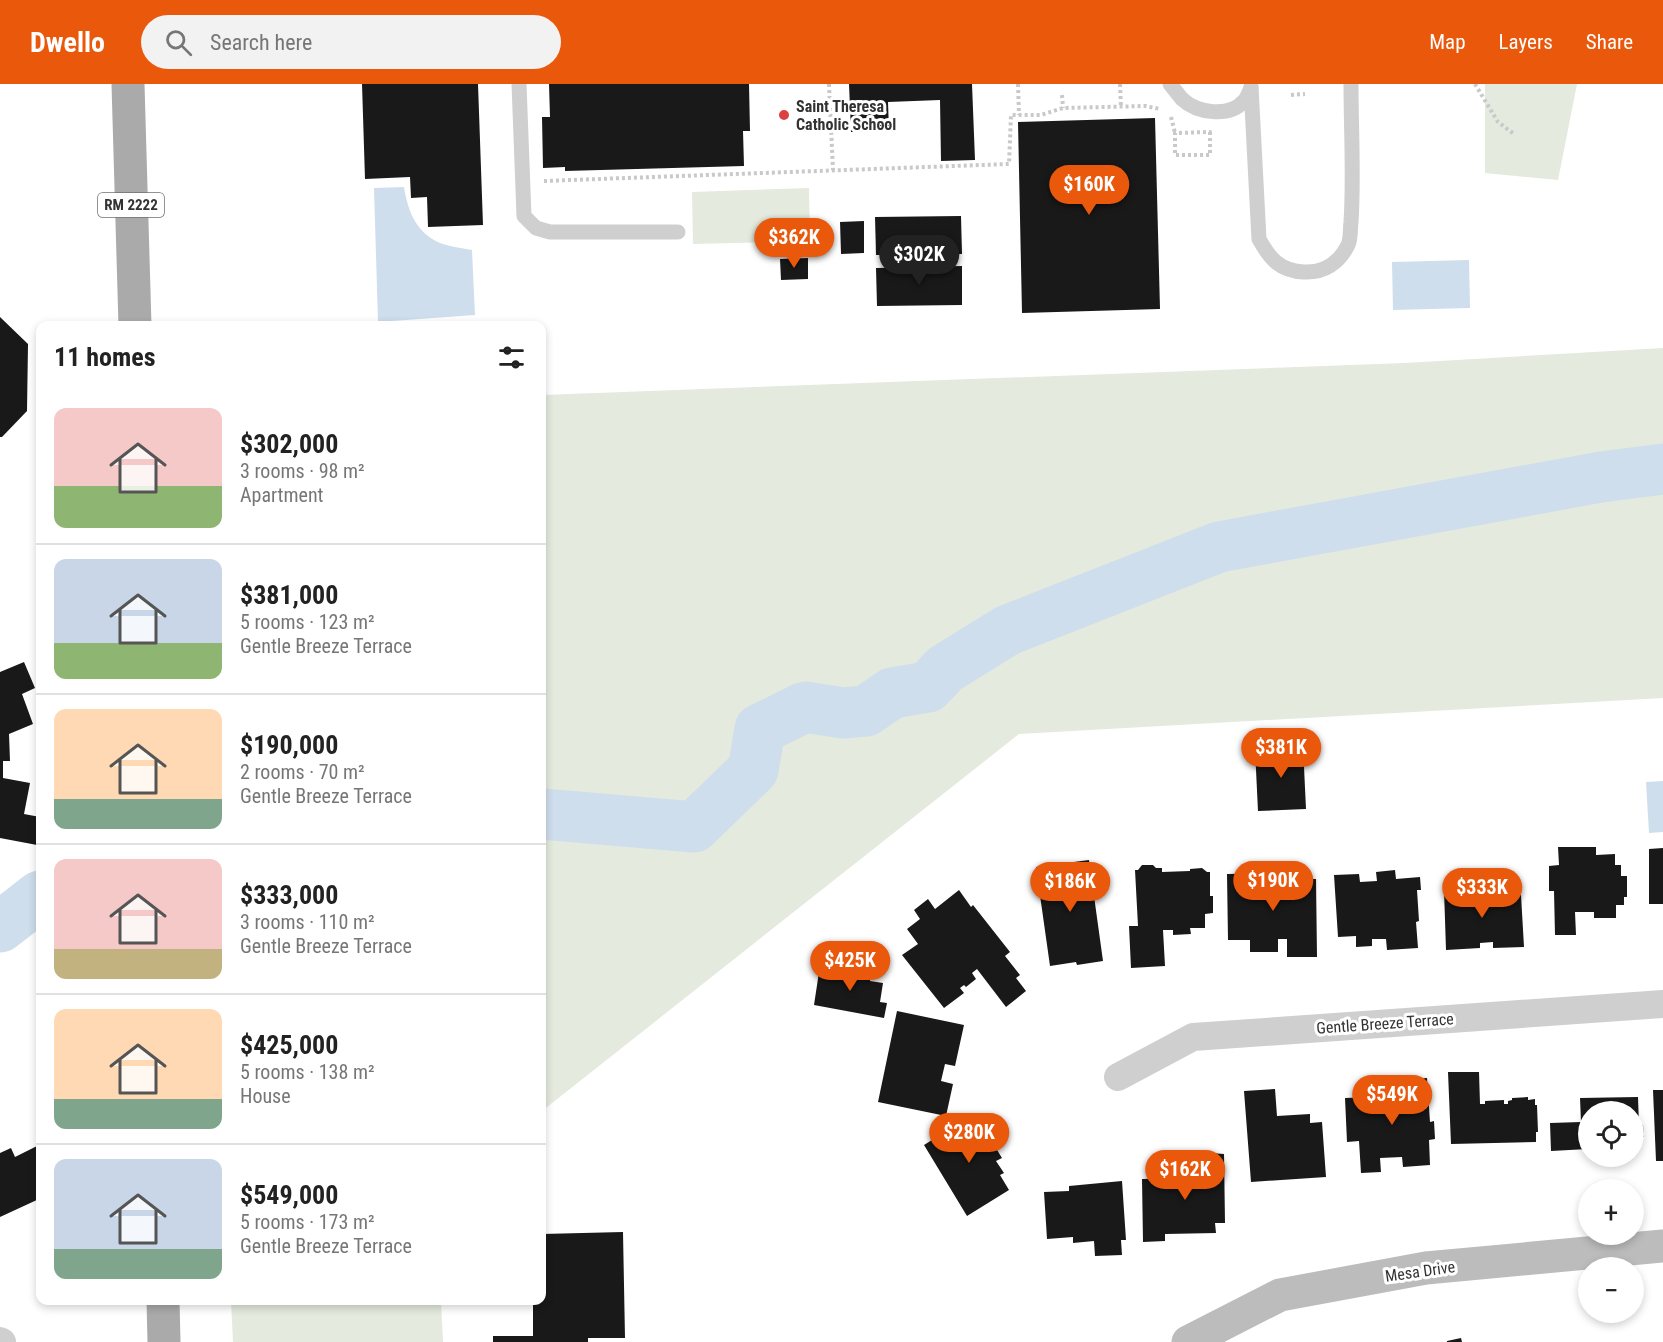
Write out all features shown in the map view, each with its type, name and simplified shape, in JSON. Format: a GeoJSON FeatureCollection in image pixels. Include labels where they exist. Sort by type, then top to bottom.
{"type":"FeatureCollection","features":[{"type":"Feature","properties":{"kind":"main road","name":"RM 2222"},"geometry":{"type":"LineString","coordinates":[[128,84],[135,321]]}},
{"type":"Feature","properties":{"kind":"main road"},"geometry":{"type":"LineString","coordinates":[[163,1305],[164,1342]]}},
{"type":"Feature","properties":{"kind":"street","name":"Gentle Breeze Terrace"},"geometry":{"type":"LineString","coordinates":[[1118,1077],[1194,1037],[1663,1004]]}},
{"type":"Feature","properties":{"kind":"street","name":"Mesa Drive"},"geometry":{"type":"LineString","coordinates":[[1188,1342],[1280,1296],[1426,1268],[1663,1246]]}},
{"type":"Feature","properties":{"kind":"lane"},"geometry":{"type":"LineString","coordinates":[[519,84],[524,216],[536,228],[550,232],[678,232]]}},
{"type":"Feature","properties":{"kind":"lane"},"geometry":{"type":"LineString","coordinates":[[1170,84],[1184,100],[1201,109],[1217,113],[1230,110],[1244,102],[1251,86]]}},
{"type":"Feature","properties":{"kind":"lane"},"geometry":{"type":"LineString","coordinates":[[1251,86],[1259,239],[1268,256],[1283,268],[1302,272],[1318,271],[1336,263],[1349,243],[1352,209],[1351,84]]}},
{"type":"Feature","properties":{"kind":"path"},"geometry":{"type":"LineString","coordinates":[[829,84],[833,170]]}},
{"type":"Feature","properties":{"kind":"path"},"geometry":{"type":"LineString","coordinates":[[1018,84],[1019,115]]}},
{"type":"Feature","properties":{"kind":"path"},"geometry":{"type":"LineString","coordinates":[[1120,84],[1121,107]]}},
{"type":"Feature","properties":{"kind":"path"},"geometry":{"type":"LineString","coordinates":[[1475,84],[1498,122],[1514,134]]}},
{"type":"Feature","properties":{"kind":"path"},"geometry":{"type":"LineString","coordinates":[[1291,95],[1305,94]]}},
{"type":"Feature","properties":{"kind":"path"},"geometry":{"type":"LineString","coordinates":[[1062,95],[1063,108]]}},
{"type":"Feature","properties":{"kind":"path"},"geometry":{"type":"LineString","coordinates":[[522,181],[1009,164],[1011,115],[1041,115],[1063,108],[1159,108],[1170,117],[1175,133],[1175,156],[1210,155],[1210,132],[1175,133]]}},
{"type":"Feature","properties":{"kind":"shaded area"},"geometry":{"type":"Polygon","coordinates":[[[1485,84],[1577,84],[1558,180],[1485,173],[1485,84]]]}},
{"type":"Feature","properties":{"kind":"shaded area"},"geometry":{"type":"Polygon","coordinates":[[[809,188],[810,241],[693,244],[692,192],[809,188]]]}},
{"type":"Feature","properties":{"kind":"shaded area"},"geometry":{"type":"Polygon","coordinates":[[[1663,348],[1663,698],[1019,734],[546,1108],[546,395],[1405,363],[1663,348]]]}},
{"type":"Feature","properties":{"kind":"shaded area"},"geometry":{"type":"Polygon","coordinates":[[[231,1305],[441,1305],[443,1342],[233,1342],[231,1305]]]}},
{"type":"Feature","properties":{"kind":"water"},"geometry":{"type":"Polygon","coordinates":[[[404,187],[411,214],[426,235],[443,244],[472,250],[475,315],[378,321],[374,188],[404,187]]]}},
{"type":"Feature","properties":{"kind":"water"},"geometry":{"type":"Polygon","coordinates":[[[1469,260],[1470,308],[1393,310],[1392,262],[1469,260]]]}},
{"type":"Feature","properties":{"kind":"water"},"geometry":{"type":"Polygon","coordinates":[[[1663,781],[1663,832],[1649,833],[1646,782],[1663,781]]]}},
{"type":"Feature","properties":{"kind":"building"},"geometry":{"type":"Polygon","coordinates":[[[362,84],[478,84],[483,225],[428,227],[427,197],[411,198],[410,177],[365,179],[362,84]]]}},
{"type":"Feature","properties":{"kind":"building"},"geometry":{"type":"Polygon","coordinates":[[[549,84],[749,84],[750,131],[743,131],[744,166],[565,171],[565,167],[543,168],[542,117],[550,117],[549,84]]]}},
{"type":"Feature","properties":{"kind":"building"},"geometry":{"type":"Polygon","coordinates":[[[849,84],[972,84],[975,160],[941,161],[940,100],[888,102],[889,131],[851,132],[849,84]]]}},
{"type":"Feature","properties":{"kind":"building"},"geometry":{"type":"Polygon","coordinates":[[[1155,118],[1160,309],[1022,313],[1018,122],[1155,118]]]}},
{"type":"Feature","properties":{"kind":"building"},"geometry":{"type":"Polygon","coordinates":[[[961,216],[962,254],[876,255],[875,217],[961,216]]]}},
{"type":"Feature","properties":{"kind":"building"},"geometry":{"type":"Polygon","coordinates":[[[864,221],[864,253],[841,254],[840,222],[864,221]]]}},
{"type":"Feature","properties":{"kind":"building"},"geometry":{"type":"Polygon","coordinates":[[[808,258],[808,279],[781,280],[780,259],[808,258]]]}},
{"type":"Feature","properties":{"kind":"building"},"geometry":{"type":"Polygon","coordinates":[[[962,266],[962,305],[877,306],[876,268],[962,266]]]}},
{"type":"Feature","properties":{"kind":"building"},"geometry":{"type":"Polygon","coordinates":[[[0,317],[28,344],[27,411],[2,437],[0,437],[0,317]]]}},
{"type":"Feature","properties":{"kind":"building"},"geometry":{"type":"Polygon","coordinates":[[[24,662],[35,688],[22,694],[33,724],[9,734],[10,761],[3,761],[3,778],[30,783],[24,814],[36,816],[36,845],[0,838],[0,672],[24,662]]]}},
{"type":"Feature","properties":{"kind":"building"},"geometry":{"type":"Polygon","coordinates":[[[1303,746],[1306,809],[1258,811],[1255,749],[1303,746]]]}},
{"type":"Feature","properties":{"kind":"building"},"geometry":{"type":"Polygon","coordinates":[[[1558,847],[1596,847],[1596,855],[1615,854],[1615,865],[1621,865],[1621,876],[1627,876],[1627,897],[1624,897],[1624,905],[1616,905],[1616,918],[1594,918],[1594,912],[1575,912],[1576,935],[1555,935],[1554,891],[1549,891],[1549,866],[1559,865],[1558,847]]]}},
{"type":"Feature","properties":{"kind":"building"},"geometry":{"type":"Polygon","coordinates":[[[1663,848],[1663,904],[1649,904],[1649,849],[1663,848]]]}},
{"type":"Feature","properties":{"kind":"building"},"geometry":{"type":"Polygon","coordinates":[[[1089,860],[1103,961],[1050,966],[1036,867],[1089,860]]]}},
{"type":"Feature","properties":{"kind":"building"},"geometry":{"type":"Polygon","coordinates":[[[1142,865],[1162,868],[1162,872],[1202,868],[1210,872],[1213,913],[1205,914],[1205,928],[1190,928],[1191,934],[1173,935],[1173,930],[1163,930],[1165,966],[1131,968],[1129,926],[1138,926],[1135,870],[1142,865]]]}},
{"type":"Feature","properties":{"kind":"building"},"geometry":{"type":"Polygon","coordinates":[[[1395,870],[1396,879],[1420,877],[1421,890],[1417,890],[1419,921],[1416,922],[1418,948],[1387,950],[1386,939],[1372,939],[1372,946],[1356,947],[1356,936],[1338,937],[1334,875],[1359,874],[1360,882],[1377,881],[1376,872],[1395,870]]]}},
{"type":"Feature","properties":{"kind":"building"},"geometry":{"type":"Polygon","coordinates":[[[1293,873],[1293,879],[1316,879],[1317,957],[1287,957],[1287,939],[1278,939],[1278,952],[1250,952],[1250,940],[1228,940],[1227,874],[1293,873]]]}},
{"type":"Feature","properties":{"kind":"building"},"geometry":{"type":"Polygon","coordinates":[[[1454,883],[1464,883],[1464,889],[1497,888],[1498,897],[1521,895],[1524,947],[1493,948],[1493,942],[1480,943],[1480,948],[1446,950],[1444,890],[1455,890],[1454,883]]]}},
{"type":"Feature","properties":{"kind":"building"},"geometry":{"type":"Polygon","coordinates":[[[959,890],[1010,952],[1005,956],[1020,975],[1016,978],[1026,991],[1006,1007],[977,969],[972,973],[976,979],[966,987],[964,985],[960,988],[964,993],[944,1008],[902,955],[918,944],[907,929],[920,919],[914,910],[928,899],[935,909],[959,890]]]}},
{"type":"Feature","properties":{"kind":"building"},"geometry":{"type":"Polygon","coordinates":[[[840,967],[871,972],[870,981],[883,983],[880,1002],[887,1003],[884,1018],[814,1005],[819,972],[827,973],[827,969],[834,971],[833,975],[838,976],[840,967]]]}},
{"type":"Feature","properties":{"kind":"building"},"geometry":{"type":"Polygon","coordinates":[[[897,1011],[964,1025],[955,1066],[945,1064],[941,1081],[953,1084],[946,1116],[878,1102],[897,1011]]]}},
{"type":"Feature","properties":{"kind":"building"},"geometry":{"type":"Polygon","coordinates":[[[1448,1072],[1479,1072],[1480,1104],[1485,1104],[1485,1101],[1504,1100],[1504,1104],[1508,1104],[1512,1098],[1535,1099],[1538,1132],[1536,1132],[1536,1142],[1451,1144],[1448,1072]]]}},
{"type":"Feature","properties":{"kind":"building"},"geometry":{"type":"Polygon","coordinates":[[[1427,1078],[1430,1122],[1434,1121],[1435,1139],[1429,1140],[1430,1165],[1403,1167],[1402,1157],[1380,1158],[1381,1172],[1361,1173],[1359,1141],[1347,1142],[1345,1098],[1373,1097],[1372,1091],[1399,1090],[1399,1083],[1412,1083],[1411,1079],[1427,1078]]]}},
{"type":"Feature","properties":{"kind":"building"},"geometry":{"type":"Polygon","coordinates":[[[1275,1089],[1277,1116],[1310,1114],[1310,1123],[1322,1122],[1326,1177],[1251,1182],[1244,1091],[1275,1089]]]}},
{"type":"Feature","properties":{"kind":"building"},"geometry":{"type":"Polygon","coordinates":[[[1653,1090],[1663,1090],[1663,1161],[1656,1161],[1653,1090]]]}},
{"type":"Feature","properties":{"kind":"building"},"geometry":{"type":"Polygon","coordinates":[[[1638,1097],[1638,1101],[1580,1101],[1580,1098],[1638,1097]]]}},
{"type":"Feature","properties":{"kind":"building"},"geometry":{"type":"Polygon","coordinates":[[[972,1115],[981,1130],[985,1127],[1002,1158],[996,1161],[1004,1173],[1000,1175],[1009,1190],[967,1216],[924,1145],[972,1115]]]}},
{"type":"Feature","properties":{"kind":"building"},"geometry":{"type":"Polygon","coordinates":[[[1578,1122],[1578,1150],[1551,1151],[1550,1123],[1578,1122]]]}},
{"type":"Feature","properties":{"kind":"building"},"geometry":{"type":"Polygon","coordinates":[[[36,1146],[36,1200],[0,1217],[0,1153],[11,1148],[15,1157],[36,1146]]]}},
{"type":"Feature","properties":{"kind":"building"},"geometry":{"type":"Polygon","coordinates":[[[1195,1152],[1224,1154],[1225,1223],[1215,1223],[1216,1233],[1165,1234],[1165,1241],[1143,1242],[1142,1179],[1196,1178],[1195,1152]]]}},
{"type":"Feature","properties":{"kind":"building"},"geometry":{"type":"Polygon","coordinates":[[[1122,1181],[1126,1240],[1121,1240],[1122,1255],[1095,1256],[1094,1241],[1073,1243],[1073,1237],[1047,1239],[1044,1192],[1069,1191],[1069,1186],[1122,1181]]]}},
{"type":"Feature","properties":{"kind":"building"},"geometry":{"type":"Polygon","coordinates":[[[623,1232],[625,1338],[588,1338],[588,1342],[493,1342],[493,1336],[533,1336],[533,1305],[546,1305],[546,1234],[623,1232]]]}},
{"type":"Feature","properties":{"kind":"building"},"geometry":{"type":"Polygon","coordinates":[[[1461,1338],[1462,1342],[1447,1342],[1447,1341],[1461,1338]]]}},
{"type":"Feature","properties":{"kind":"waterway"},"geometry":{"type":"LineString","coordinates":[[546,814],[694,827],[753,770],[760,729],[805,707],[843,713],[866,711],[892,693],[928,687],[945,669],[1008,630],[1219,547],[1601,477],[1663,469]]}},
{"type":"Feature","properties":{"kind":"waterway"},"geometry":{"type":"LineString","coordinates":[[0,927],[36,899]]}},
{"type":"Feature","properties":{"kind":"place","name":"Saint Theresa Catholic School"},"geometry":{"type":"Point","coordinates":[784,115]}}]}
